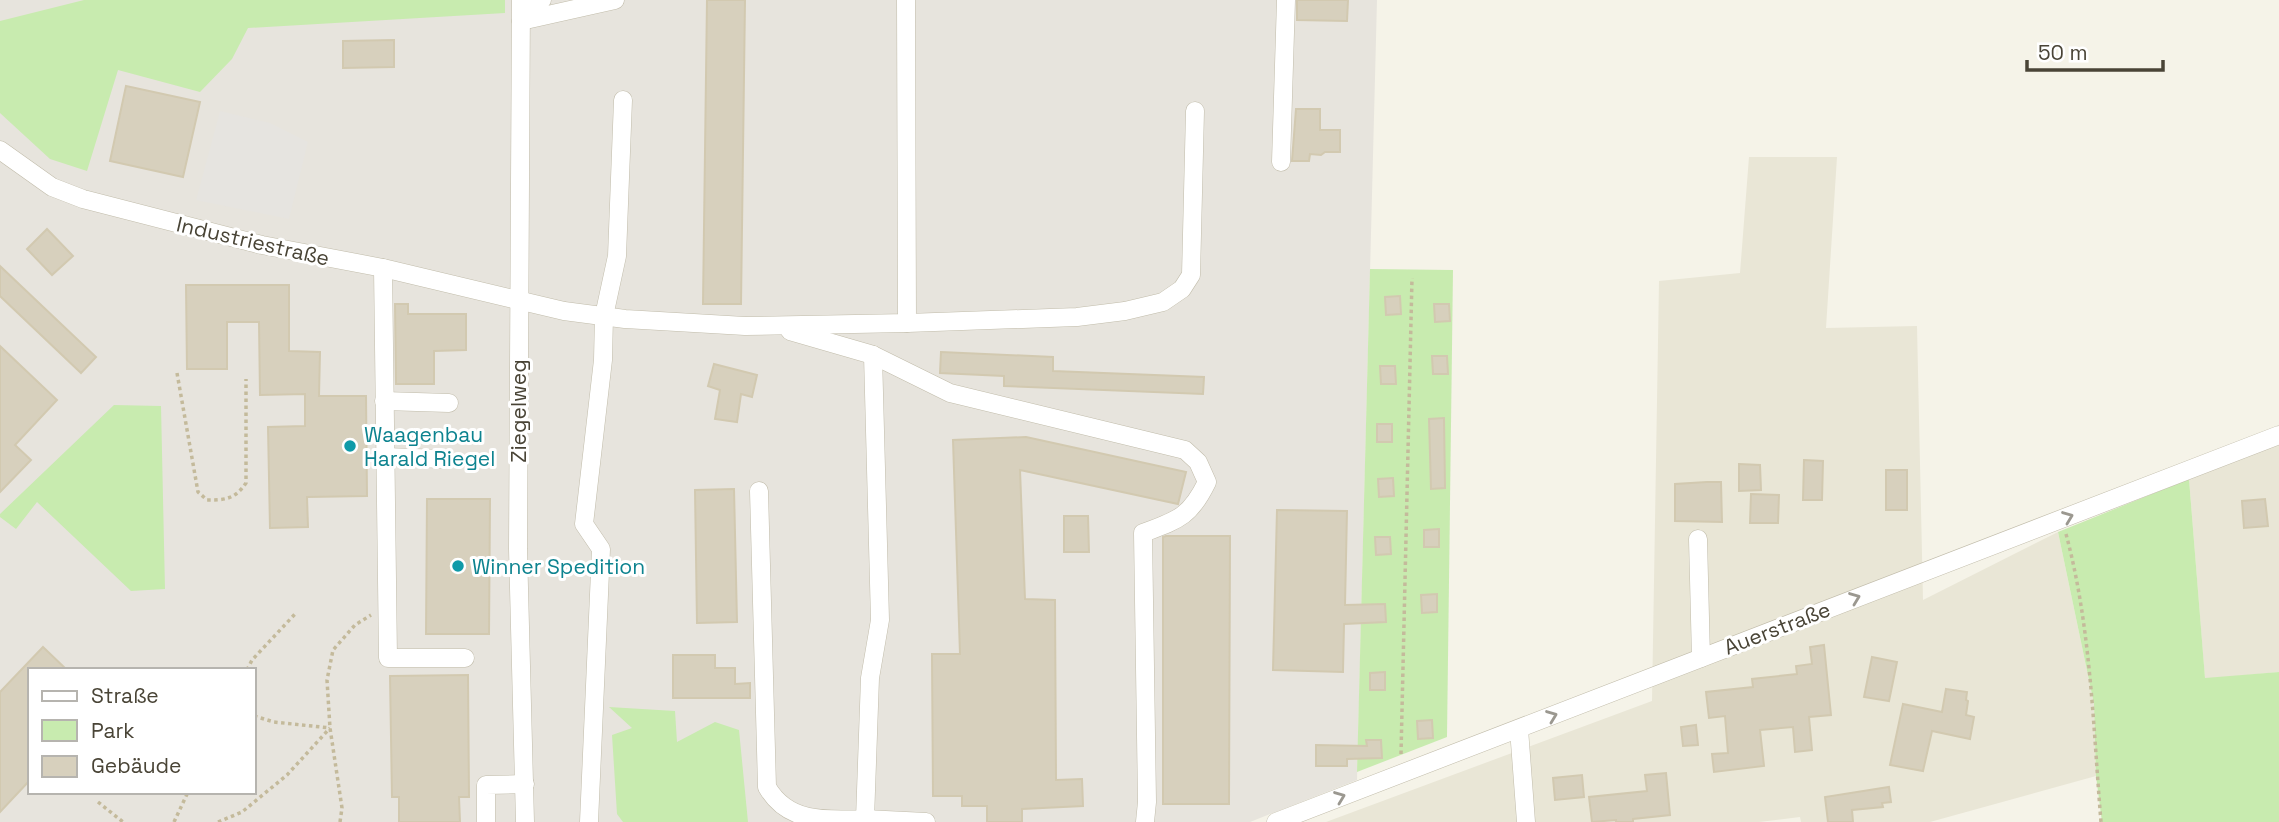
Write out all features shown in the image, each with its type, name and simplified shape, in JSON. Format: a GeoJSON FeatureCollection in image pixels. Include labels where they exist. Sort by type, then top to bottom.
{"type":"FeatureCollection","features":[{"type":"Feature","properties":{"kind":"street","name":"Ziegelweg"},"geometry":{"type":"LineString","coordinates":[[521,0],[518,549],[525,822]]}},
{"type":"Feature","properties":{"kind":"street"},"geometry":{"type":"LineString","coordinates":[[521,21],[542,0]]}},
{"type":"Feature","properties":{"kind":"street"},"geometry":{"type":"LineString","coordinates":[[521,21],[615,0]]}},
{"type":"Feature","properties":{"kind":"street"},"geometry":{"type":"LineString","coordinates":[[1282,162],[1286,0]]}},
{"type":"Feature","properties":{"kind":"street"},"geometry":{"type":"LineString","coordinates":[[906,1],[906,323]]}},
{"type":"Feature","properties":{"kind":"street"},"geometry":{"type":"LineString","coordinates":[[589,822],[601,549],[584,524],[603,360],[604,316],[617,256],[623,100]]}},
{"type":"Feature","properties":{"kind":"street"},"geometry":{"type":"LineString","coordinates":[[773,326],[1077,317],[1125,311],[1163,302],[1182,289],[1191,275],[1195,111]]}},
{"type":"Feature","properties":{"kind":"street","name":"Industriestraße"},"geometry":{"type":"LineString","coordinates":[[0,149],[52,187],[83,199],[261,245],[383,268],[565,310],[678,322],[773,326]]}},
{"type":"Feature","properties":{"kind":"street"},"geometry":{"type":"LineString","coordinates":[[383,268],[388,658],[465,658]]}},
{"type":"Feature","properties":{"kind":"street"},"geometry":{"type":"LineString","coordinates":[[773,326],[873,355],[950,393],[1185,450],[1198,462],[1207,482],[1196,503],[1178,520],[1143,533],[1147,802],[1145,822]]}},
{"type":"Feature","properties":{"kind":"street"},"geometry":{"type":"LineString","coordinates":[[865,819],[870,678],[880,620],[873,355]]}},
{"type":"Feature","properties":{"kind":"street"},"geometry":{"type":"LineString","coordinates":[[384,401],[449,403]]}},
{"type":"Feature","properties":{"kind":"street","name":"Auerstraße"},"geometry":{"type":"LineString","coordinates":[[1276,822],[2279,435]]}},
{"type":"Feature","properties":{"kind":"street"},"geometry":{"type":"LineString","coordinates":[[384,457],[444,459]]}},
{"type":"Feature","properties":{"kind":"street"},"geometry":{"type":"LineString","coordinates":[[759,491],[767,787],[775,805],[790,817],[806,821],[865,819],[926,822]]}},
{"type":"Feature","properties":{"kind":"street"},"geometry":{"type":"LineString","coordinates":[[1698,539],[1701,658]]}},
{"type":"Feature","properties":{"kind":"street"},"geometry":{"type":"LineString","coordinates":[[1518,729],[1526,822]]}},
{"type":"Feature","properties":{"kind":"street"},"geometry":{"type":"LineString","coordinates":[[486,822],[486,785],[525,784]]}},
{"type":"Feature","properties":{"kind":"path"},"geometry":{"type":"LineString","coordinates":[[1401,774],[1412,278]]}},
{"type":"Feature","properties":{"kind":"path"},"geometry":{"type":"LineString","coordinates":[[177,373],[198,492],[208,500],[228,500],[246,483],[246,379]]}},
{"type":"Feature","properties":{"kind":"path"},"geometry":{"type":"LineString","coordinates":[[2062,519],[2072,555],[2087,655],[2101,822]]}},
{"type":"Feature","properties":{"kind":"path"},"geometry":{"type":"LineString","coordinates":[[340,822],[342,808],[330,728],[327,680],[333,650],[355,625],[387,605]]}},
{"type":"Feature","properties":{"kind":"path"},"geometry":{"type":"LineString","coordinates":[[248,668],[252,660],[296,613]]}},
{"type":"Feature","properties":{"kind":"path"},"geometry":{"type":"LineString","coordinates":[[256,717],[274,722],[330,728]]}},
{"type":"Feature","properties":{"kind":"path"},"geometry":{"type":"LineString","coordinates":[[218,822],[242,812],[278,782],[330,728]]}},
{"type":"Feature","properties":{"kind":"path"},"geometry":{"type":"LineString","coordinates":[[174,822],[187,794]]}},
{"type":"Feature","properties":{"kind":"path"},"geometry":{"type":"LineString","coordinates":[[98,802],[123,822]]}},
{"type":"Feature","properties":{"kind":"shaded area"},"geometry":{"type":"Polygon","coordinates":[[[0,0],[1377,0],[1357,780],[1250,822],[0,822],[0,0]]]}},
{"type":"Feature","properties":{"kind":"shaded area"},"geometry":{"type":"Polygon","coordinates":[[[220,111],[270,123],[308,142],[289,219],[196,200],[220,111]]]}},
{"type":"Feature","properties":{"kind":"shaded area"},"geometry":{"type":"Polygon","coordinates":[[[1749,157],[1837,157],[1826,328],[1917,326],[1923,600],[2058,532],[2094,704],[2096,776],[1930,822],[1801,822],[1800,817],[1759,822],[1326,822],[1652,701],[1659,281],[1740,273],[1749,157]]]}},
{"type":"Feature","properties":{"kind":"shaded area"},"geometry":{"type":"Polygon","coordinates":[[[2279,444],[2279,672],[2205,679],[2189,479],[2279,444]]]}},
{"type":"Feature","properties":{"kind":"green space"},"geometry":{"type":"Polygon","coordinates":[[[84,0],[505,0],[505,13],[248,28],[232,59],[200,92],[118,70],[87,171],[50,159],[0,113],[0,21],[84,0]]]}},
{"type":"Feature","properties":{"kind":"green space"},"geometry":{"type":"Polygon","coordinates":[[[1370,269],[1453,270],[1447,737],[1357,772],[1370,269]]]}},
{"type":"Feature","properties":{"kind":"green space"},"geometry":{"type":"Polygon","coordinates":[[[114,405],[161,406],[165,589],[131,591],[37,502],[16,529],[0,517],[0,514],[114,405]]]}},
{"type":"Feature","properties":{"kind":"green space"},"geometry":{"type":"Polygon","coordinates":[[[2189,479],[2205,678],[2279,672],[2279,822],[2102,822],[2096,776],[2094,704],[2058,532],[2189,479]]]}},
{"type":"Feature","properties":{"kind":"green space"},"geometry":{"type":"Polygon","coordinates":[[[609,707],[675,711],[677,742],[715,722],[739,730],[748,822],[623,822],[617,814],[612,735],[632,728],[609,707]]]}},
{"type":"Feature","properties":{"kind":"building"},"geometry":{"type":"Polygon","coordinates":[[[707,0],[745,0],[741,304],[703,304],[707,0]]]}},
{"type":"Feature","properties":{"kind":"building"},"geometry":{"type":"Polygon","coordinates":[[[1297,0],[1348,0],[1347,21],[1297,20],[1297,0]]]}},
{"type":"Feature","properties":{"kind":"building"},"geometry":{"type":"Polygon","coordinates":[[[394,40],[394,67],[343,68],[343,41],[394,40]]]}},
{"type":"Feature","properties":{"kind":"building"},"geometry":{"type":"Polygon","coordinates":[[[126,86],[200,102],[183,177],[110,161],[126,86]]]}},
{"type":"Feature","properties":{"kind":"building"},"geometry":{"type":"Polygon","coordinates":[[[1296,109],[1320,109],[1320,130],[1340,130],[1340,152],[1310,154],[1309,161],[1292,161],[1296,109]]]}},
{"type":"Feature","properties":{"kind":"building"},"geometry":{"type":"Polygon","coordinates":[[[47,229],[73,256],[52,275],[27,249],[47,229]]]}},
{"type":"Feature","properties":{"kind":"building"},"geometry":{"type":"Polygon","coordinates":[[[0,266],[96,357],[81,373],[0,296],[0,266]]]}},
{"type":"Feature","properties":{"kind":"building"},"geometry":{"type":"Polygon","coordinates":[[[186,285],[289,285],[289,351],[320,352],[319,396],[366,396],[367,496],[307,497],[308,527],[270,528],[268,427],[305,426],[305,394],[260,395],[259,322],[227,322],[227,369],[187,369],[186,285]]]}},
{"type":"Feature","properties":{"kind":"building"},"geometry":{"type":"Polygon","coordinates":[[[1400,296],[1401,314],[1386,315],[1385,297],[1400,296]]]}},
{"type":"Feature","properties":{"kind":"building"},"geometry":{"type":"Polygon","coordinates":[[[395,304],[408,304],[408,314],[466,314],[466,350],[434,351],[434,384],[396,384],[395,304]]]}},
{"type":"Feature","properties":{"kind":"building"},"geometry":{"type":"Polygon","coordinates":[[[1434,304],[1449,304],[1450,321],[1435,322],[1434,304]]]}},
{"type":"Feature","properties":{"kind":"building"},"geometry":{"type":"Polygon","coordinates":[[[0,346],[57,400],[15,445],[31,460],[0,492],[0,346]]]}},
{"type":"Feature","properties":{"kind":"building"},"geometry":{"type":"Polygon","coordinates":[[[941,352],[1053,357],[1053,371],[1204,377],[1203,394],[1004,386],[1004,376],[940,373],[941,352]]]}},
{"type":"Feature","properties":{"kind":"building"},"geometry":{"type":"Polygon","coordinates":[[[1432,356],[1447,356],[1448,374],[1433,374],[1432,356]]]}},
{"type":"Feature","properties":{"kind":"building"},"geometry":{"type":"Polygon","coordinates":[[[714,364],[757,375],[752,397],[741,394],[737,422],[715,419],[720,390],[708,386],[714,364]]]}},
{"type":"Feature","properties":{"kind":"building"},"geometry":{"type":"Polygon","coordinates":[[[1380,366],[1395,366],[1396,384],[1381,384],[1380,366]]]}},
{"type":"Feature","properties":{"kind":"building"},"geometry":{"type":"Polygon","coordinates":[[[1444,418],[1445,488],[1431,489],[1429,419],[1444,418]]]}},
{"type":"Feature","properties":{"kind":"building"},"geometry":{"type":"Polygon","coordinates":[[[1377,424],[1392,424],[1392,442],[1377,442],[1377,424]]]}},
{"type":"Feature","properties":{"kind":"building"},"geometry":{"type":"Polygon","coordinates":[[[1026,437],[1186,472],[1178,504],[1020,470],[1025,599],[1055,600],[1056,780],[1082,779],[1083,806],[1022,809],[1022,822],[987,822],[987,806],[962,806],[962,796],[933,796],[932,654],[960,654],[953,440],[1026,437]]]}},
{"type":"Feature","properties":{"kind":"building"},"geometry":{"type":"Polygon","coordinates":[[[1804,460],[1823,461],[1822,500],[1803,500],[1804,460]]]}},
{"type":"Feature","properties":{"kind":"building"},"geometry":{"type":"Polygon","coordinates":[[[1739,464],[1760,465],[1761,490],[1739,491],[1739,464]]]}},
{"type":"Feature","properties":{"kind":"building"},"geometry":{"type":"Polygon","coordinates":[[[1886,470],[1907,470],[1907,510],[1886,510],[1886,470]]]}},
{"type":"Feature","properties":{"kind":"building"},"geometry":{"type":"Polygon","coordinates":[[[1393,478],[1394,496],[1379,497],[1378,479],[1393,478]]]}},
{"type":"Feature","properties":{"kind":"building"},"geometry":{"type":"Polygon","coordinates":[[[1721,482],[1722,522],[1675,521],[1675,484],[1721,482]]]}},
{"type":"Feature","properties":{"kind":"building"},"geometry":{"type":"Polygon","coordinates":[[[734,489],[737,622],[697,623],[695,490],[734,489]]]}},
{"type":"Feature","properties":{"kind":"building"},"geometry":{"type":"Polygon","coordinates":[[[1751,494],[1779,495],[1778,523],[1750,523],[1751,494]]]}},
{"type":"Feature","properties":{"kind":"building","name":"Winner Spedition"},"geometry":{"type":"Polygon","coordinates":[[[427,499],[490,499],[489,634],[426,634],[427,499]]]}},
{"type":"Feature","properties":{"kind":"building"},"geometry":{"type":"Polygon","coordinates":[[[2265,499],[2268,526],[2244,528],[2242,501],[2265,499]]]}},
{"type":"Feature","properties":{"kind":"building"},"geometry":{"type":"Polygon","coordinates":[[[1277,510],[1347,511],[1345,605],[1385,604],[1386,622],[1344,624],[1343,672],[1273,670],[1277,510]]]}},
{"type":"Feature","properties":{"kind":"building"},"geometry":{"type":"Polygon","coordinates":[[[1064,516],[1088,516],[1089,552],[1064,552],[1064,516]]]}},
{"type":"Feature","properties":{"kind":"building"},"geometry":{"type":"Polygon","coordinates":[[[1439,529],[1439,547],[1424,547],[1424,530],[1439,529]]]}},
{"type":"Feature","properties":{"kind":"building"},"geometry":{"type":"Polygon","coordinates":[[[1230,536],[1229,804],[1163,804],[1163,537],[1230,536]]]}},
{"type":"Feature","properties":{"kind":"building"},"geometry":{"type":"Polygon","coordinates":[[[1375,537],[1390,537],[1391,554],[1376,555],[1375,537]]]}},
{"type":"Feature","properties":{"kind":"building"},"geometry":{"type":"Polygon","coordinates":[[[1437,594],[1437,612],[1422,613],[1421,595],[1437,594]]]}},
{"type":"Feature","properties":{"kind":"building"},"geometry":{"type":"Polygon","coordinates":[[[1824,645],[1831,715],[1809,717],[1812,750],[1795,752],[1793,727],[1760,730],[1764,766],[1714,772],[1712,754],[1728,753],[1725,716],[1709,718],[1706,692],[1753,687],[1752,679],[1797,674],[1796,666],[1812,664],[1810,647],[1824,645]]]}},
{"type":"Feature","properties":{"kind":"building"},"geometry":{"type":"Polygon","coordinates":[[[43,647],[65,668],[28,668],[28,782],[0,812],[0,692],[43,647]]]}},
{"type":"Feature","properties":{"kind":"building"},"geometry":{"type":"Polygon","coordinates":[[[673,655],[715,655],[715,668],[735,668],[735,684],[750,683],[750,698],[673,698],[673,655]]]}},
{"type":"Feature","properties":{"kind":"building"},"geometry":{"type":"Polygon","coordinates":[[[1872,657],[1897,662],[1889,701],[1864,697],[1872,657]]]}},
{"type":"Feature","properties":{"kind":"building"},"geometry":{"type":"Polygon","coordinates":[[[1385,672],[1385,690],[1370,690],[1370,673],[1385,672]]]}},
{"type":"Feature","properties":{"kind":"building"},"geometry":{"type":"Polygon","coordinates":[[[468,675],[469,797],[459,797],[460,822],[399,822],[399,797],[392,797],[390,676],[468,675]]]}},
{"type":"Feature","properties":{"kind":"building"},"geometry":{"type":"Polygon","coordinates":[[[1946,689],[1967,692],[1966,715],[1974,717],[1970,739],[1932,731],[1923,771],[1890,765],[1903,704],[1942,712],[1946,689]]]}},
{"type":"Feature","properties":{"kind":"building"},"geometry":{"type":"Polygon","coordinates":[[[1432,720],[1433,738],[1418,739],[1417,721],[1432,720]]]}},
{"type":"Feature","properties":{"kind":"building"},"geometry":{"type":"Polygon","coordinates":[[[1696,725],[1698,745],[1683,746],[1681,727],[1696,725]]]}},
{"type":"Feature","properties":{"kind":"building"},"geometry":{"type":"Polygon","coordinates":[[[1366,740],[1381,740],[1382,758],[1347,759],[1347,766],[1316,766],[1316,745],[1367,746],[1366,740]]]}},
{"type":"Feature","properties":{"kind":"building"},"geometry":{"type":"Polygon","coordinates":[[[1666,773],[1670,815],[1633,819],[1633,822],[1592,822],[1589,797],[1647,791],[1645,775],[1666,773]]]}},
{"type":"Feature","properties":{"kind":"building"},"geometry":{"type":"Polygon","coordinates":[[[1582,775],[1584,797],[1555,800],[1553,778],[1582,775]]]}},
{"type":"Feature","properties":{"kind":"building"},"geometry":{"type":"Polygon","coordinates":[[[1889,787],[1891,802],[1882,803],[1883,807],[1852,810],[1853,822],[1828,822],[1825,797],[1889,787]]]}},
{"type":"Feature","properties":{"kind":"place","name":"Waagenbau Harald Riegel"},"geometry":{"type":"Point","coordinates":[350,446]}},
{"type":"Feature","properties":{"kind":"place","name":"Winner Spedition"},"geometry":{"type":"Point","coordinates":[458,566]}}]}
